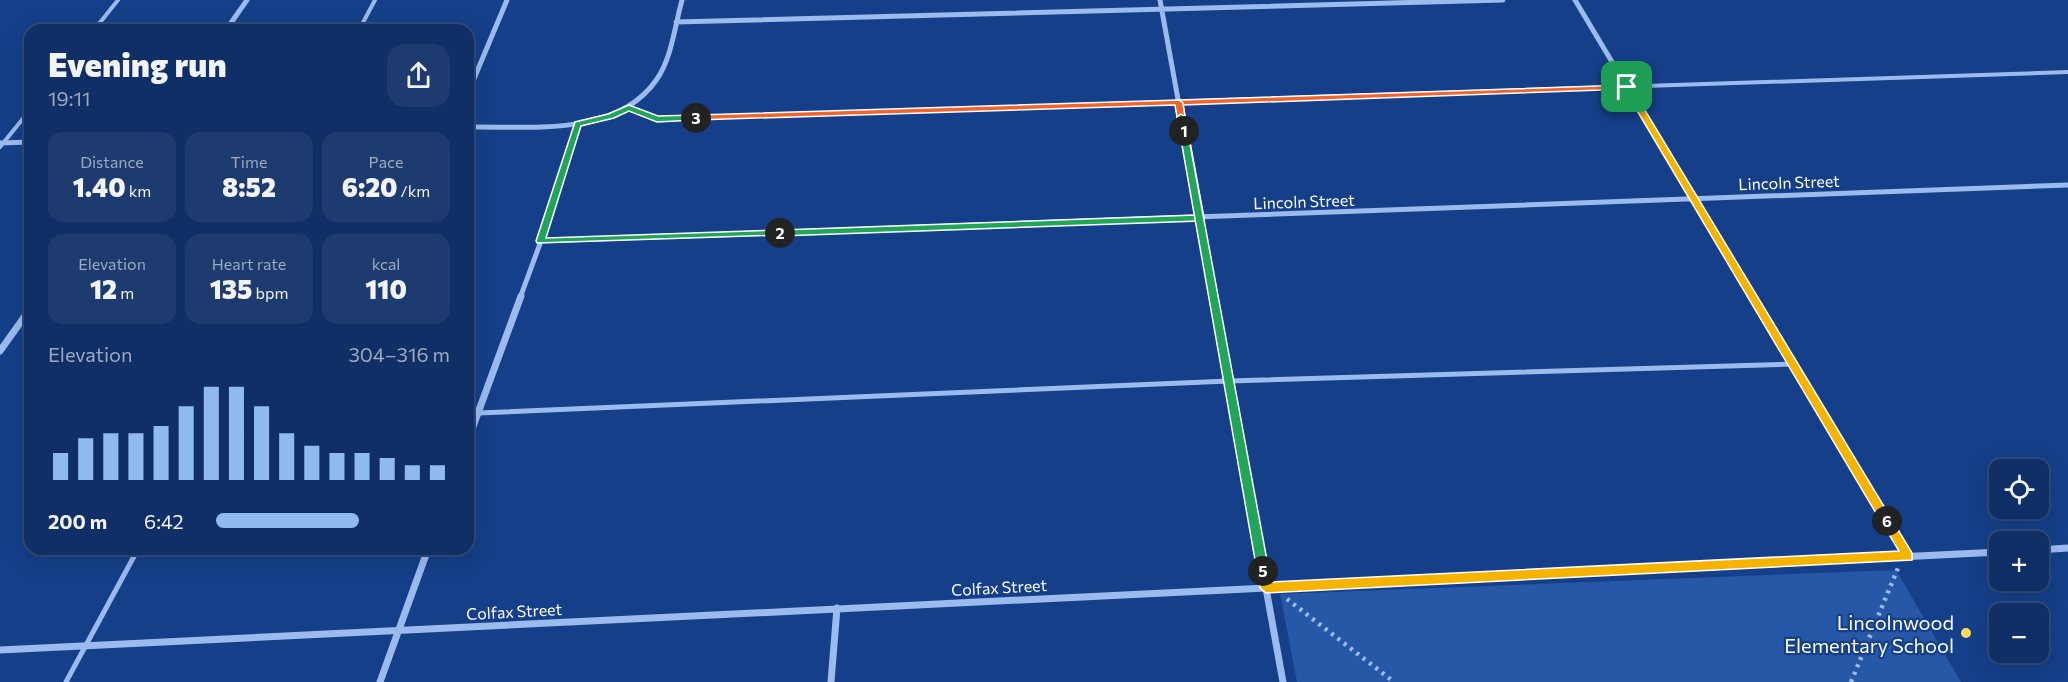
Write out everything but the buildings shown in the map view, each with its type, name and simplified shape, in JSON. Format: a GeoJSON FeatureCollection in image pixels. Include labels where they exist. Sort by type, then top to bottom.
{"type":"FeatureCollection","features":[{"type":"Feature","properties":{"kind":"street"},"geometry":{"type":"LineString","coordinates":[[230,24],[247,0]]}},
{"type":"Feature","properties":{"kind":"street"},"geometry":{"type":"LineString","coordinates":[[474,79],[507,0]]}},
{"type":"Feature","properties":{"kind":"street"},"geometry":{"type":"LineString","coordinates":[[474,127],[578,124],[611,116],[629,108],[659,77],[682,0]]}},
{"type":"Feature","properties":{"kind":"street"},"geometry":{"type":"LineString","coordinates":[[1160,0],[1283,682]]}},
{"type":"Feature","properties":{"kind":"street"},"geometry":{"type":"LineString","coordinates":[[676,22],[1503,0]]}},
{"type":"Feature","properties":{"kind":"street"},"geometry":{"type":"LineString","coordinates":[[1575,0],[1908,556]]}},
{"type":"Feature","properties":{"kind":"street"},"geometry":{"type":"LineString","coordinates":[[474,424],[540,241],[578,124]]}},
{"type":"Feature","properties":{"kind":"street"},"geometry":{"type":"LineString","coordinates":[[1,144],[24,142]]}},
{"type":"Feature","properties":{"kind":"street","name":"Lincoln Street"},"geometry":{"type":"LineString","coordinates":[[540,241],[2068,185]]}},
{"type":"Feature","properties":{"kind":"street"},"geometry":{"type":"LineString","coordinates":[[0,351],[24,317]]}},
{"type":"Feature","properties":{"kind":"street"},"geometry":{"type":"LineString","coordinates":[[2049,549],[2068,548]]}},
{"type":"Feature","properties":{"kind":"street","name":"Colfax Street"},"geometry":{"type":"LineString","coordinates":[[0,650],[1989,552]]}},
{"type":"Feature","properties":{"kind":"street"},"geometry":{"type":"LineString","coordinates":[[380,682],[427,555]]}},
{"type":"Feature","properties":{"kind":"street"},"geometry":{"type":"LineString","coordinates":[[831,682],[837,609]]}},
{"type":"Feature","properties":{"kind":"lane"},"geometry":{"type":"LineString","coordinates":[[99,24],[118,0]]}},
{"type":"Feature","properties":{"kind":"lane"},"geometry":{"type":"LineString","coordinates":[[362,24],[375,0]]}},
{"type":"Feature","properties":{"kind":"lane"},"geometry":{"type":"LineString","coordinates":[[629,108],[657,119],[2068,72]]}},
{"type":"Feature","properties":{"kind":"lane"},"geometry":{"type":"LineString","coordinates":[[1,144],[24,117]]}},
{"type":"Feature","properties":{"kind":"lane"},"geometry":{"type":"LineString","coordinates":[[478,413],[1229,381],[1793,364]]}},
{"type":"Feature","properties":{"kind":"lane"},"geometry":{"type":"LineString","coordinates":[[66,682],[135,555]]}},
{"type":"Feature","properties":{"kind":"path"},"geometry":{"type":"LineString","coordinates":[[1851,682],[1896,570],[1908,556]]}},
{"type":"Feature","properties":{"kind":"path"},"geometry":{"type":"LineString","coordinates":[[1266,588],[1280,594],[1394,682]]}},
{"type":"Feature","properties":{"kind":"shaded area"},"geometry":{"type":"Polygon","coordinates":[[[1896,570],[1961,682],[1297,682],[1280,594],[1896,570]]]}},
{"type":"Feature","properties":{"kind":"place","name":"Lincolnwood Elementary School"},"geometry":{"type":"Point","coordinates":[1966,633]}},
{"type":"Feature","properties":{"kind":"route"},"geometry":{"type":"LineString","coordinates":[[1627,87],[1179,103],[1200,218],[540,241],[578,124],[611,116],[629,108],[657,119],[1179,103],[1189,161],[1200,218],[1266,588],[1908,556],[1627,87]]}}]}
